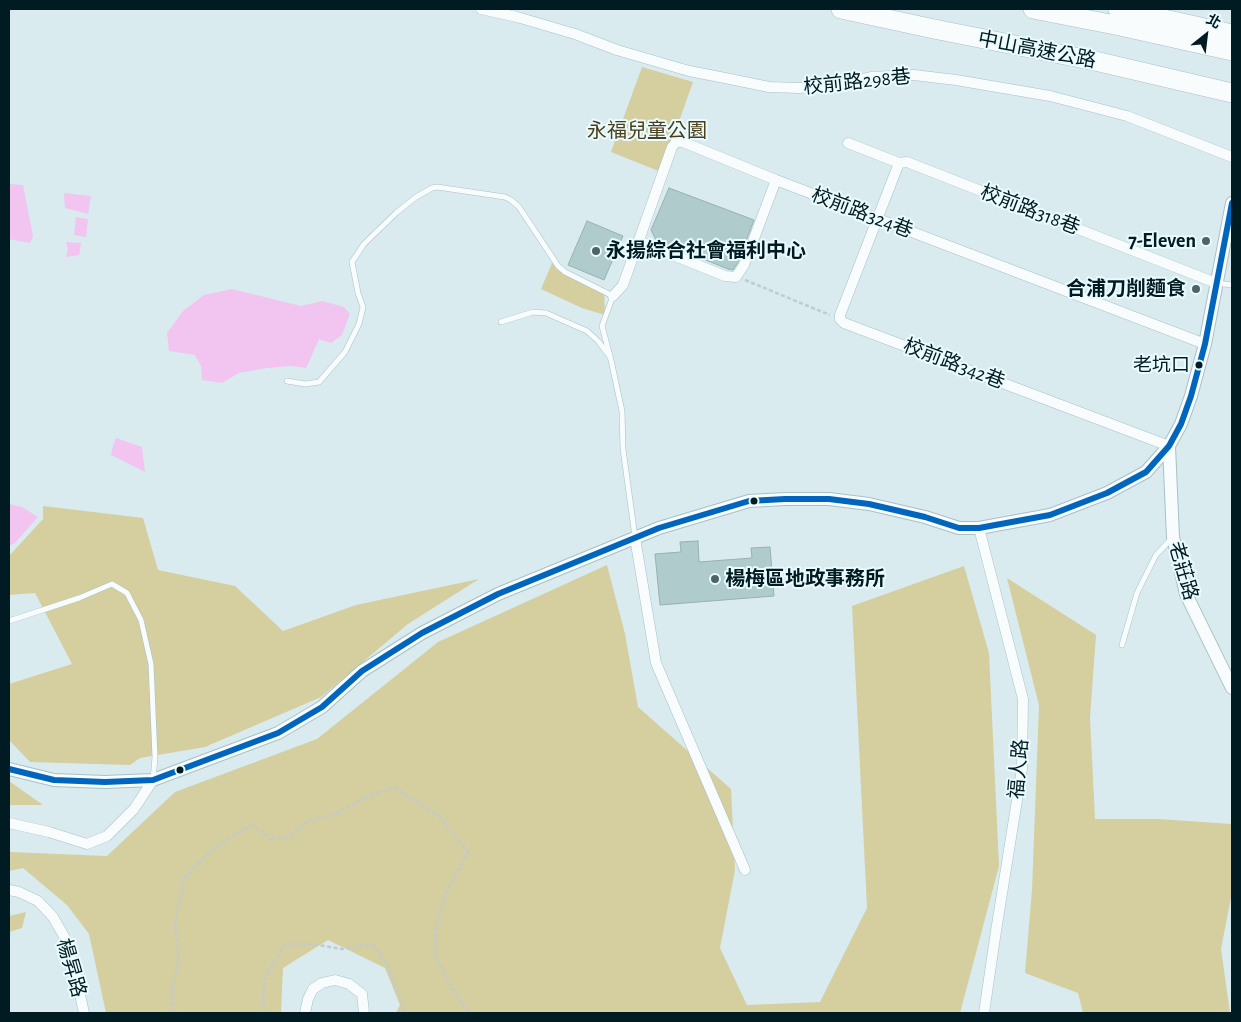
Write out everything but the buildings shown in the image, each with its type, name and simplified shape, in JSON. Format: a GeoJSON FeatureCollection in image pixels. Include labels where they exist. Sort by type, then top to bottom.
{"type":"FeatureCollection","features":[{"type":"Feature","properties":{"kind":"highway","name":"中山高速公路"},"geometry":{"type":"LineString","coordinates":[[841,9],[1095,61],[1232,93]]}},
{"type":"Feature","properties":{"kind":"highway","name":"中山高速公路"},"geometry":{"type":"LineString","coordinates":[[1033,9],[1232,51]]}},
{"type":"Feature","properties":{"kind":"highway"},"geometry":{"type":"LineString","coordinates":[[1118,9],[1232,34]]}},
{"type":"Feature","properties":{"kind":"street","name":"校前路298巷"},"geometry":{"type":"LineString","coordinates":[[481,9],[517,17],[575,34],[617,50],[689,71],[770,88],[799,88],[841,84],[871,77],[914,75],[1050,96],[1127,116],[1232,157]]}},
{"type":"Feature","properties":{"kind":"street","name":"校前路324巷"},"geometry":{"type":"LineString","coordinates":[[613,296],[624,285],[672,147],[676,142],[683,142],[776,180],[1205,344]]}},
{"type":"Feature","properties":{"kind":"street","name":"校前路318巷"},"geometry":{"type":"LineString","coordinates":[[848,143],[899,163],[907,162],[1216,283]]}},
{"type":"Feature","properties":{"kind":"street"},"geometry":{"type":"LineString","coordinates":[[840,319],[899,163]]}},
{"type":"Feature","properties":{"kind":"street"},"geometry":{"type":"LineString","coordinates":[[638,241],[725,276],[736,277],[744,265],[776,180]]}},
{"type":"Feature","properties":{"kind":"street"},"geometry":{"type":"LineString","coordinates":[[9,770],[54,780],[105,782],[153,780],[278,733],[322,707],[362,671],[422,632],[498,594],[659,528],[749,501],[785,498],[829,499],[870,504],[925,517],[959,528],[979,528],[1050,515],[1106,493],[1146,472],[1169,446],[1181,424],[1191,396],[1205,344],[1232,203]]}},
{"type":"Feature","properties":{"kind":"street","name":"校前路342巷"},"geometry":{"type":"LineString","coordinates":[[840,319],[844,323],[1169,446]]}},
{"type":"Feature","properties":{"kind":"street","name":"老莊路"},"geometry":{"type":"LineString","coordinates":[[1169,446],[1173,537],[1186,594],[1232,688]]}},
{"type":"Feature","properties":{"kind":"street","name":"福人路"},"geometry":{"type":"LineString","coordinates":[[979,528],[1023,699],[1022,769],[984,1013]]}},
{"type":"Feature","properties":{"kind":"street"},"geometry":{"type":"LineString","coordinates":[[635,538],[656,663],[746,870]]}},
{"type":"Feature","properties":{"kind":"street"},"geometry":{"type":"LineString","coordinates":[[9,823],[49,832],[87,844],[107,836],[134,809],[153,780]]}},
{"type":"Feature","properties":{"kind":"street","name":"楊昇路"},"geometry":{"type":"LineString","coordinates":[[9,890],[19,892],[38,901],[53,917],[65,938],[84,1013]]}},
{"type":"Feature","properties":{"kind":"street"},"geometry":{"type":"LineString","coordinates":[[305,1013],[308,999],[313,989],[322,983],[335,980],[349,984],[362,994],[364,1013]]}},
{"type":"Feature","properties":{"kind":"lane"},"geometry":{"type":"LineString","coordinates":[[287,381],[305,384],[319,382],[345,352],[360,324],[363,307],[358,293],[352,262],[364,244],[391,218],[416,197],[437,187],[505,197],[519,207],[558,266],[565,272],[613,296],[602,326],[622,411],[622,449],[635,538]]}},
{"type":"Feature","properties":{"kind":"lane"},"geometry":{"type":"LineString","coordinates":[[1216,283],[1232,285]]}},
{"type":"Feature","properties":{"kind":"lane"},"geometry":{"type":"LineString","coordinates":[[501,322],[533,312],[546,313],[587,331],[598,341],[611,360]]}},
{"type":"Feature","properties":{"kind":"lane"},"geometry":{"type":"LineString","coordinates":[[1122,645],[1137,593],[1156,555],[1173,537]]}},
{"type":"Feature","properties":{"kind":"lane"},"geometry":{"type":"LineString","coordinates":[[9,621],[79,598],[112,584],[127,593],[141,620],[151,664],[155,757],[153,780]]}},
{"type":"Feature","properties":{"kind":"path"},"geometry":{"type":"LineString","coordinates":[[736,277],[840,319]]}},
{"type":"Feature","properties":{"kind":"path"},"geometry":{"type":"LineString","coordinates":[[174,1013],[171,994],[179,958],[175,925],[184,878],[210,852],[232,836],[252,826],[272,839],[289,837],[306,822],[335,814],[363,799],[394,787],[439,816],[468,852],[445,894],[436,928],[435,955],[452,989],[468,1012],[471,1013]]}},
{"type":"Feature","properties":{"kind":"path"},"geometry":{"type":"LineString","coordinates":[[265,1013],[263,1002],[265,978],[286,944],[312,944],[342,949],[373,944],[389,968],[406,1013]]}},
{"type":"Feature","properties":{"kind":"green space","name":"永福兒童公園"},"geometry":{"type":"Polygon","coordinates":[[[642,67],[693,82],[661,172],[611,152],[642,67]]]}},
{"type":"Feature","properties":{"kind":"green space"},"geometry":{"type":"Polygon","coordinates":[[[552,263],[571,274],[604,288],[605,315],[582,308],[541,289],[552,263]]]}},
{"type":"Feature","properties":{"kind":"green space"},"geometry":{"type":"Polygon","coordinates":[[[43,506],[143,518],[158,570],[235,586],[283,631],[356,605],[479,579],[408,624],[321,697],[205,747],[140,758],[130,765],[30,762],[9,740],[9,684],[72,664],[35,593],[9,595],[9,556],[43,519],[43,506]]]}},
{"type":"Feature","properties":{"kind":"green space"},"geometry":{"type":"Polygon","coordinates":[[[607,565],[625,634],[638,707],[731,789],[735,870],[720,948],[747,1005],[820,1002],[867,908],[852,606],[964,566],[989,653],[999,866],[960,1013],[396,1013],[400,1005],[385,968],[328,940],[283,968],[281,1013],[106,1013],[89,934],[67,905],[23,868],[9,871],[9,852],[107,856],[175,792],[317,739],[438,642],[607,565]]]}},
{"type":"Feature","properties":{"kind":"green space"},"geometry":{"type":"Polygon","coordinates":[[[1007,578],[1096,635],[1090,718],[1095,819],[1158,819],[1232,824],[1232,892],[1221,949],[1230,1013],[1083,1013],[1078,993],[1025,973],[1032,890],[1039,705],[1007,578]]]}},
{"type":"Feature","properties":{"kind":"green space"},"geometry":{"type":"Polygon","coordinates":[[[9,781],[43,805],[9,805],[9,781]]]}},
{"type":"Feature","properties":{"kind":"green space"},"geometry":{"type":"Polygon","coordinates":[[[26,912],[22,928],[9,932],[9,916],[26,912]]]}},
{"type":"Feature","properties":{"kind":"shaded area"},"geometry":{"type":"Polygon","coordinates":[[[9,184],[23,185],[33,236],[30,243],[9,239],[9,184]]]}},
{"type":"Feature","properties":{"kind":"shaded area"},"geometry":{"type":"Polygon","coordinates":[[[64,193],[91,196],[88,214],[65,208],[64,193]]]}},
{"type":"Feature","properties":{"kind":"shaded area"},"geometry":{"type":"Polygon","coordinates":[[[76,217],[88,219],[86,237],[74,235],[76,217]]]}},
{"type":"Feature","properties":{"kind":"shaded area"},"geometry":{"type":"Polygon","coordinates":[[[66,242],[81,243],[79,255],[66,257],[68,249],[66,242]]]}},
{"type":"Feature","properties":{"kind":"shaded area"},"geometry":{"type":"Polygon","coordinates":[[[232,289],[301,306],[322,301],[344,307],[350,314],[342,335],[331,343],[319,339],[306,368],[291,366],[239,373],[222,383],[202,380],[201,366],[195,355],[169,351],[167,333],[183,311],[204,295],[232,289]]]}},
{"type":"Feature","properties":{"kind":"shaded area"},"geometry":{"type":"Polygon","coordinates":[[[116,438],[142,447],[145,472],[111,455],[116,438]]]}},
{"type":"Feature","properties":{"kind":"shaded area"},"geometry":{"type":"Polygon","coordinates":[[[9,504],[22,507],[38,517],[15,543],[9,546],[9,504]]]}},
{"type":"Feature","properties":{"kind":"transit line"},"geometry":{"type":"LineString","coordinates":[[9,769],[54,780],[105,782],[153,780],[278,733],[322,707],[362,671],[422,633],[498,594],[659,528],[749,501],[829,499],[869,504],[925,517],[959,528],[979,528],[1050,515],[1107,493],[1146,472],[1169,446],[1181,424],[1191,396],[1205,344],[1232,203]]}},
{"type":"Feature","properties":{"kind":"place","name":"7-Eleven"},"geometry":{"type":"Point","coordinates":[1206,241]}},
{"type":"Feature","properties":{"kind":"place","name":"永揚綜合社會福利中心"},"geometry":{"type":"Point","coordinates":[596,251]}},
{"type":"Feature","properties":{"kind":"place","name":"合浦刀削麵食"},"geometry":{"type":"Point","coordinates":[1196,289]}},
{"type":"Feature","properties":{"kind":"place","name":"老坑口"},"geometry":{"type":"Point","coordinates":[1199,365]}},
{"type":"Feature","properties":{"kind":"place","name":"楊梅區地政事務所"},"geometry":{"type":"Point","coordinates":[715,579]}}]}
